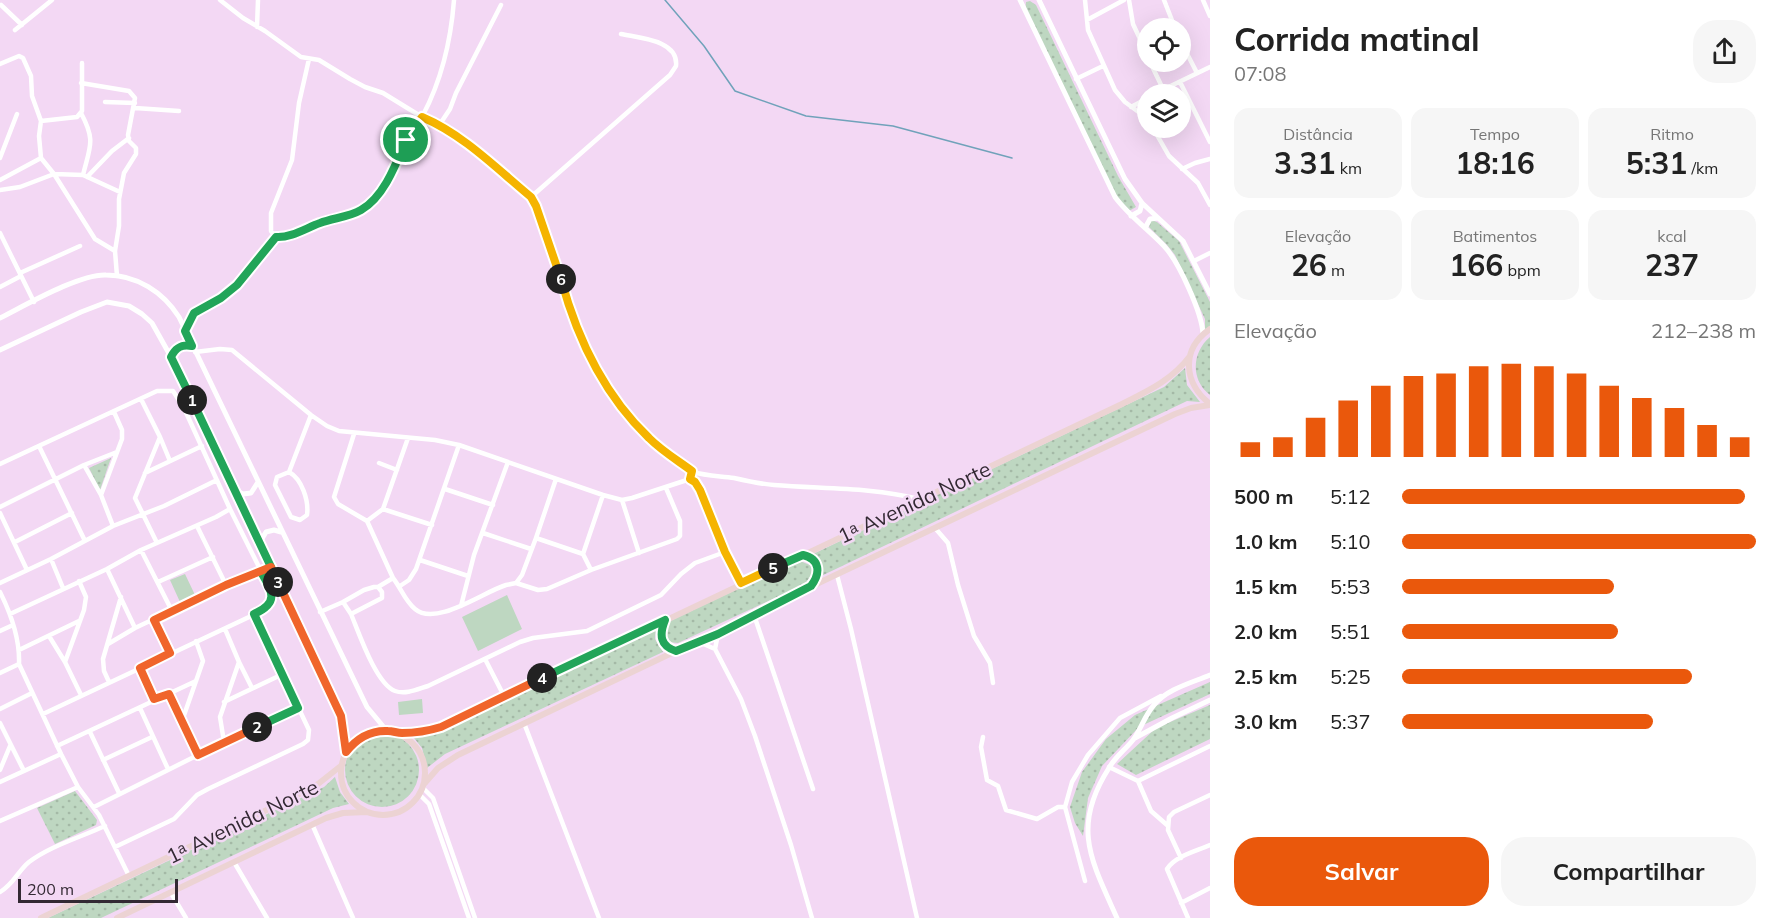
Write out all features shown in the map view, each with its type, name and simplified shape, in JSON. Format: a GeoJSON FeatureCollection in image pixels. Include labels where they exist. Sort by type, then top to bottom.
{"type":"FeatureCollection","features":[{"type":"Feature","properties":{"kind":"main road"},"geometry":{"type":"LineString","coordinates":[[1203,334],[1210,329]]}},
{"type":"Feature","properties":{"kind":"main road","name":"1ᵃ Avenida Norte"},"geometry":{"type":"LineString","coordinates":[[399,734],[441,727],[1164,382],[1176,373],[1190,356],[1195,344],[1203,334]]}},
{"type":"Feature","properties":{"kind":"main road"},"geometry":{"type":"LineString","coordinates":[[1190,356],[1189,370],[1192,384],[1200,396],[1210,404]]}},
{"type":"Feature","properties":{"kind":"main road","name":"1ᵃ Avenida Norte"},"geometry":{"type":"LineString","coordinates":[[422,789],[438,768],[452,758],[676,651],[718,634],[811,586],[1176,414],[1210,404]]}},
{"type":"Feature","properties":{"kind":"main road"},"geometry":{"type":"LineString","coordinates":[[803,555],[811,558],[817,566],[817,577],[811,586]]}},
{"type":"Feature","properties":{"kind":"main road"},"geometry":{"type":"LineString","coordinates":[[665,620],[661,630],[662,639],[666,646],[676,651]]}},
{"type":"Feature","properties":{"kind":"main road"},"geometry":{"type":"LineString","coordinates":[[375,731],[387,731],[409,739],[418,748],[426,771],[422,789],[412,804],[402,811],[378,815],[367,812],[355,804],[346,793],[341,779],[342,765],[346,752],[354,742],[375,731]]}},
{"type":"Feature","properties":{"kind":"main road","name":"1ᵃ Avenida Norte"},"geometry":{"type":"LineString","coordinates":[[41,918],[309,789],[330,776],[342,765]]}},
{"type":"Feature","properties":{"kind":"main road","name":"1ᵃ Avenida Norte"},"geometry":{"type":"LineString","coordinates":[[117,918],[312,824],[343,813],[367,812]]}},
{"type":"Feature","properties":{"kind":"street"},"geometry":{"type":"LineString","coordinates":[[6,0],[0,6],[22,25]]}},
{"type":"Feature","properties":{"kind":"street"},"geometry":{"type":"LineString","coordinates":[[15,30],[52,0]]}},
{"type":"Feature","properties":{"kind":"street"},"geometry":{"type":"LineString","coordinates":[[220,0],[301,57],[319,60],[365,87],[394,98],[422,117],[440,124],[482,155],[531,197],[557,266],[574,323],[594,366],[636,425],[666,453],[692,471],[772,485],[884,491],[919,499]]}},
{"type":"Feature","properties":{"kind":"street"},"geometry":{"type":"LineString","coordinates":[[257,27],[258,0]]}},
{"type":"Feature","properties":{"kind":"street"},"geometry":{"type":"LineString","coordinates":[[185,331],[194,313],[221,298],[237,285],[276,237],[290,236],[322,222],[352,214],[368,205],[388,178],[411,131],[422,117],[445,54],[454,0]]}},
{"type":"Feature","properties":{"kind":"street"},"geometry":{"type":"LineString","coordinates":[[1027,0],[1021,3],[1115,197],[1131,216],[1164,246],[1175,261],[1200,314],[1203,334]]}},
{"type":"Feature","properties":{"kind":"street"},"geometry":{"type":"LineString","coordinates":[[1039,0],[1125,179],[1142,203],[1183,241],[1210,294]]}},
{"type":"Feature","properties":{"kind":"street"},"geometry":{"type":"LineString","coordinates":[[1085,0],[1088,30],[1103,66],[1120,98],[1137,111]]}},
{"type":"Feature","properties":{"kind":"street"},"geometry":{"type":"LineString","coordinates":[[1087,20],[1124,0]]}},
{"type":"Feature","properties":{"kind":"street"},"geometry":{"type":"LineString","coordinates":[[1129,0],[1133,24],[1137,33]]}},
{"type":"Feature","properties":{"kind":"street"},"geometry":{"type":"LineString","coordinates":[[1164,0],[1171,18]]}},
{"type":"Feature","properties":{"kind":"street"},"geometry":{"type":"LineString","coordinates":[[1203,0],[1210,16]]}},
{"type":"Feature","properties":{"kind":"street"},"geometry":{"type":"LineString","coordinates":[[440,124],[450,109],[501,5]]}},
{"type":"Feature","properties":{"kind":"street"},"geometry":{"type":"LineString","coordinates":[[531,197],[670,75],[676,66],[675,55],[668,47],[621,34]]}},
{"type":"Feature","properties":{"kind":"street"},"geometry":{"type":"LineString","coordinates":[[0,64],[19,56],[23,57],[31,76],[32,96],[40,121],[41,158],[54,174],[94,239],[115,251]]}},
{"type":"Feature","properties":{"kind":"street"},"geometry":{"type":"LineString","coordinates":[[276,237],[271,231],[271,213],[292,160],[299,103],[309,59]]}},
{"type":"Feature","properties":{"kind":"street"},"geometry":{"type":"LineString","coordinates":[[1191,62],[1197,74]]}},
{"type":"Feature","properties":{"kind":"street"},"geometry":{"type":"LineString","coordinates":[[82,63],[81,113],[92,139],[85,176]]}},
{"type":"Feature","properties":{"kind":"street"},"geometry":{"type":"LineString","coordinates":[[1076,79],[1103,66]]}},
{"type":"Feature","properties":{"kind":"street"},"geometry":{"type":"LineString","coordinates":[[1175,84],[1210,67]]}},
{"type":"Feature","properties":{"kind":"street"},"geometry":{"type":"LineString","coordinates":[[1180,82],[1210,141]]}},
{"type":"Feature","properties":{"kind":"street"},"geometry":{"type":"LineString","coordinates":[[81,83],[129,91],[134,94],[135,105],[129,138],[136,148],[136,154],[124,173],[120,192],[117,213],[119,226],[115,251],[117,276]]}},
{"type":"Feature","properties":{"kind":"street"},"geometry":{"type":"LineString","coordinates":[[105,102],[179,111]]}},
{"type":"Feature","properties":{"kind":"street"},"geometry":{"type":"LineString","coordinates":[[1131,107],[1137,104]]}},
{"type":"Feature","properties":{"kind":"street"},"geometry":{"type":"LineString","coordinates":[[40,121],[77,117],[81,113]]}},
{"type":"Feature","properties":{"kind":"street"},"geometry":{"type":"LineString","coordinates":[[0,159],[17,114]]}},
{"type":"Feature","properties":{"kind":"street"},"geometry":{"type":"LineString","coordinates":[[85,176],[129,138]]}},
{"type":"Feature","properties":{"kind":"street"},"geometry":{"type":"LineString","coordinates":[[1159,138],[1169,156],[1198,183],[1210,205]]}},
{"type":"Feature","properties":{"kind":"street"},"geometry":{"type":"LineString","coordinates":[[1,186],[41,158]]}},
{"type":"Feature","properties":{"kind":"street"},"geometry":{"type":"LineString","coordinates":[[1182,169],[1210,159]]}},
{"type":"Feature","properties":{"kind":"street"},"geometry":{"type":"LineString","coordinates":[[1,186],[20,188],[54,174],[85,176],[120,192]]}},
{"type":"Feature","properties":{"kind":"street"},"geometry":{"type":"LineString","coordinates":[[1131,216],[1140,211],[1142,203]]}},
{"type":"Feature","properties":{"kind":"street"},"geometry":{"type":"LineString","coordinates":[[1145,228],[1150,219],[1158,218]]}},
{"type":"Feature","properties":{"kind":"street"},"geometry":{"type":"LineString","coordinates":[[0,233],[34,302]]}},
{"type":"Feature","properties":{"kind":"street"},"geometry":{"type":"LineString","coordinates":[[0,287],[20,274],[80,246]]}},
{"type":"Feature","properties":{"kind":"street"},"geometry":{"type":"LineString","coordinates":[[1194,261],[1210,253]]}},
{"type":"Feature","properties":{"kind":"street"},"geometry":{"type":"LineString","coordinates":[[0,318],[80,280],[105,274],[133,280],[159,294],[173,308],[367,707],[387,731]]}},
{"type":"Feature","properties":{"kind":"street"},"geometry":{"type":"LineString","coordinates":[[0,350],[107,302],[129,306],[152,323],[236,490],[341,716],[346,752]]}},
{"type":"Feature","properties":{"kind":"street"},"geometry":{"type":"LineString","coordinates":[[171,357],[179,347],[184,345],[194,349],[232,350],[327,426],[354,434],[435,440],[459,445],[622,500],[690,479]]}},
{"type":"Feature","properties":{"kind":"street"},"geometry":{"type":"LineString","coordinates":[[0,464],[158,391],[173,391],[178,397],[271,591],[269,606],[43,714]]}},
{"type":"Feature","properties":{"kind":"street"},"geometry":{"type":"LineString","coordinates":[[141,399],[170,462]]}},
{"type":"Feature","properties":{"kind":"street"},"geometry":{"type":"LineString","coordinates":[[101,495],[122,439],[122,430],[114,411]]}},
{"type":"Feature","properties":{"kind":"street"},"geometry":{"type":"LineString","coordinates":[[289,472],[296,478],[307,503],[306,515],[300,519],[291,517],[275,485],[277,477],[289,472],[311,415]]}},
{"type":"Feature","properties":{"kind":"street"},"geometry":{"type":"LineString","coordinates":[[354,434],[334,497],[338,504],[367,521],[393,578],[408,602],[424,615],[460,606],[497,588],[516,583],[537,590],[547,589],[680,536],[680,521],[666,488]]}},
{"type":"Feature","properties":{"kind":"street"},"geometry":{"type":"LineString","coordinates":[[156,543],[135,498],[160,437]]}},
{"type":"Feature","properties":{"kind":"street"},"geometry":{"type":"LineString","coordinates":[[367,521],[383,509],[408,438]]}},
{"type":"Feature","properties":{"kind":"street"},"geometry":{"type":"LineString","coordinates":[[400,586],[413,574],[420,560],[459,445]]}},
{"type":"Feature","properties":{"kind":"street"},"geometry":{"type":"LineString","coordinates":[[39,446],[85,541]]}},
{"type":"Feature","properties":{"kind":"street"},"geometry":{"type":"LineString","coordinates":[[145,473],[202,446]]}},
{"type":"Feature","properties":{"kind":"street"},"geometry":{"type":"LineString","coordinates":[[0,507],[84,465],[117,452]]}},
{"type":"Feature","properties":{"kind":"street"},"geometry":{"type":"LineString","coordinates":[[460,606],[468,576],[508,462]]}},
{"type":"Feature","properties":{"kind":"street"},"geometry":{"type":"LineString","coordinates":[[379,463],[397,470]]}},
{"type":"Feature","properties":{"kind":"street"},"geometry":{"type":"LineString","coordinates":[[84,465],[101,495],[113,526]]}},
{"type":"Feature","properties":{"kind":"street"},"geometry":{"type":"LineString","coordinates":[[690,479],[692,471]]}},
{"type":"Feature","properties":{"kind":"street"},"geometry":{"type":"LineString","coordinates":[[516,583],[522,574],[536,538],[556,479]]}},
{"type":"Feature","properties":{"kind":"street"},"geometry":{"type":"LineString","coordinates":[[690,479],[700,490],[725,552],[741,583]]}},
{"type":"Feature","properties":{"kind":"street"},"geometry":{"type":"LineString","coordinates":[[0,583],[51,560],[113,526],[218,480]]}},
{"type":"Feature","properties":{"kind":"street"},"geometry":{"type":"LineString","coordinates":[[236,490],[243,494],[251,493],[258,482]]}},
{"type":"Feature","properties":{"kind":"street"},"geometry":{"type":"LineString","coordinates":[[445,489],[493,505]]}},
{"type":"Feature","properties":{"kind":"street"},"geometry":{"type":"LineString","coordinates":[[583,554],[603,495]]}},
{"type":"Feature","properties":{"kind":"street"},"geometry":{"type":"LineString","coordinates":[[622,500],[639,553]]}},
{"type":"Feature","properties":{"kind":"street"},"geometry":{"type":"LineString","coordinates":[[10,614],[230,509]]}},
{"type":"Feature","properties":{"kind":"street"},"geometry":{"type":"LineString","coordinates":[[383,509],[432,525]]}},
{"type":"Feature","properties":{"kind":"street"},"geometry":{"type":"LineString","coordinates":[[0,513],[27,570]]}},
{"type":"Feature","properties":{"kind":"street"},"geometry":{"type":"LineString","coordinates":[[15,542],[72,513]]}},
{"type":"Feature","properties":{"kind":"street"},"geometry":{"type":"LineString","coordinates":[[197,526],[226,585]]}},
{"type":"Feature","properties":{"kind":"street"},"geometry":{"type":"LineString","coordinates":[[935,528],[948,543],[974,636],[990,663],[993,683]]}},
{"type":"Feature","properties":{"kind":"street"},"geometry":{"type":"LineString","coordinates":[[260,542],[266,532],[274,530],[282,533]]}},
{"type":"Feature","properties":{"kind":"street"},"geometry":{"type":"LineString","coordinates":[[483,533],[531,549]]}},
{"type":"Feature","properties":{"kind":"street"},"geometry":{"type":"LineString","coordinates":[[536,538],[583,554],[591,570]]}},
{"type":"Feature","properties":{"kind":"street"},"geometry":{"type":"LineString","coordinates":[[141,550],[172,611]]}},
{"type":"Feature","properties":{"kind":"street"},"geometry":{"type":"LineString","coordinates":[[343,602],[351,614],[377,675],[396,691],[412,691],[428,686],[533,638],[587,632],[662,595],[681,574],[695,563],[725,552]]}},
{"type":"Feature","properties":{"kind":"street"},"geometry":{"type":"LineString","coordinates":[[158,582],[213,558]]}},
{"type":"Feature","properties":{"kind":"street"},"geometry":{"type":"LineString","coordinates":[[51,560],[63,588]]}},
{"type":"Feature","properties":{"kind":"street"},"geometry":{"type":"LineString","coordinates":[[420,560],[468,576]]}},
{"type":"Feature","properties":{"kind":"street"},"geometry":{"type":"LineString","coordinates":[[108,644],[135,628],[226,585],[271,567]]}},
{"type":"Feature","properties":{"kind":"street"},"geometry":{"type":"LineString","coordinates":[[107,568],[135,628]]}},
{"type":"Feature","properties":{"kind":"street"},"geometry":{"type":"LineString","coordinates":[[837,575],[917,918]]}},
{"type":"Feature","properties":{"kind":"street"},"geometry":{"type":"LineString","coordinates":[[320,612],[364,590],[378,587],[393,578]]}},
{"type":"Feature","properties":{"kind":"street"},"geometry":{"type":"LineString","coordinates":[[65,662],[84,610],[86,597],[79,581]]}},
{"type":"Feature","properties":{"kind":"street"},"geometry":{"type":"LineString","coordinates":[[351,614],[382,598],[382,592],[378,587]]}},
{"type":"Feature","properties":{"kind":"street"},"geometry":{"type":"LineString","coordinates":[[0,592],[13,625],[19,650],[19,664],[32,693],[60,754],[78,787],[105,826],[129,876]]}},
{"type":"Feature","properties":{"kind":"street"},"geometry":{"type":"LineString","coordinates":[[109,682],[102,665],[121,597]]}},
{"type":"Feature","properties":{"kind":"street"},"geometry":{"type":"LineString","coordinates":[[116,847],[174,819],[197,795],[306,742],[310,733],[254,614]]}},
{"type":"Feature","properties":{"kind":"street"},"geometry":{"type":"LineString","coordinates":[[754,615],[813,789]]}},
{"type":"Feature","properties":{"kind":"street"},"geometry":{"type":"LineString","coordinates":[[154,620],[170,653]]}},
{"type":"Feature","properties":{"kind":"street"},"geometry":{"type":"LineString","coordinates":[[19,650],[79,621]]}},
{"type":"Feature","properties":{"kind":"street"},"geometry":{"type":"LineString","coordinates":[[0,631],[13,625]]}},
{"type":"Feature","properties":{"kind":"street"},"geometry":{"type":"LineString","coordinates":[[225,628],[252,688]]}},
{"type":"Feature","properties":{"kind":"street"},"geometry":{"type":"LineString","coordinates":[[718,634],[715,649],[741,699],[751,726],[791,845],[812,918]]}},
{"type":"Feature","properties":{"kind":"street"},"geometry":{"type":"LineString","coordinates":[[49,636],[81,695]]}},
{"type":"Feature","properties":{"kind":"street"},"geometry":{"type":"LineString","coordinates":[[182,721],[203,661],[196,641]]}},
{"type":"Feature","properties":{"kind":"street"},"geometry":{"type":"LineString","coordinates":[[699,642],[715,649]]}},
{"type":"Feature","properties":{"kind":"street"},"geometry":{"type":"LineString","coordinates":[[485,659],[504,696]]}},
{"type":"Feature","properties":{"kind":"street"},"geometry":{"type":"LineString","coordinates":[[224,742],[219,721],[239,662]]}},
{"type":"Feature","properties":{"kind":"street"},"geometry":{"type":"LineString","coordinates":[[0,673],[19,664]]}},
{"type":"Feature","properties":{"kind":"street"},"geometry":{"type":"LineString","coordinates":[[140,668],[154,699]]}},
{"type":"Feature","properties":{"kind":"street"},"geometry":{"type":"LineString","coordinates":[[224,702],[283,674]]}},
{"type":"Feature","properties":{"kind":"street"},"geometry":{"type":"LineString","coordinates":[[1086,881],[1065,807],[1072,782],[1088,755],[1120,718],[1210,675]]}},
{"type":"Feature","properties":{"kind":"street"},"geometry":{"type":"LineString","coordinates":[[57,746],[196,681]]}},
{"type":"Feature","properties":{"kind":"street"},"geometry":{"type":"LineString","coordinates":[[0,709],[32,693]]}},
{"type":"Feature","properties":{"kind":"street"},"geometry":{"type":"LineString","coordinates":[[169,694],[198,755]]}},
{"type":"Feature","properties":{"kind":"street"},"geometry":{"type":"LineString","coordinates":[[1117,918],[1090,858],[1087,839],[1090,807],[1096,790],[1109,767],[1133,739],[1149,711],[1164,695]]}},
{"type":"Feature","properties":{"kind":"street"},"geometry":{"type":"LineString","coordinates":[[1133,739],[1210,700]]}},
{"type":"Feature","properties":{"kind":"street"},"geometry":{"type":"LineString","coordinates":[[140,708],[168,769]]}},
{"type":"Feature","properties":{"kind":"street"},"geometry":{"type":"LineString","coordinates":[[94,807],[168,769],[298,708]]}},
{"type":"Feature","properties":{"kind":"street"},"geometry":{"type":"LineString","coordinates":[[0,723],[24,771]]}},
{"type":"Feature","properties":{"kind":"street"},"geometry":{"type":"LineString","coordinates":[[524,723],[599,918]]}},
{"type":"Feature","properties":{"kind":"street"},"geometry":{"type":"LineString","coordinates":[[90,732],[119,793]]}},
{"type":"Feature","properties":{"kind":"street"},"geometry":{"type":"LineString","coordinates":[[103,760],[152,737]]}},
{"type":"Feature","properties":{"kind":"street"},"geometry":{"type":"LineString","coordinates":[[983,737],[981,747],[987,780],[998,786],[1006,810],[1037,819],[1058,807],[1065,807]]}},
{"type":"Feature","properties":{"kind":"street"},"geometry":{"type":"LineString","coordinates":[[0,771],[10,746]]}},
{"type":"Feature","properties":{"kind":"street"},"geometry":{"type":"LineString","coordinates":[[1138,781],[1210,746]]}},
{"type":"Feature","properties":{"kind":"street"},"geometry":{"type":"LineString","coordinates":[[0,782],[60,754]]}},
{"type":"Feature","properties":{"kind":"street"},"geometry":{"type":"LineString","coordinates":[[1109,767],[1138,781],[1152,812],[1167,826],[1181,858]]}},
{"type":"Feature","properties":{"kind":"street"},"geometry":{"type":"LineString","coordinates":[[0,821],[78,787]]}},
{"type":"Feature","properties":{"kind":"street"},"geometry":{"type":"LineString","coordinates":[[422,789],[469,918]]}},
{"type":"Feature","properties":{"kind":"street"},"geometry":{"type":"LineString","coordinates":[[422,789],[433,798],[475,918]]}},
{"type":"Feature","properties":{"kind":"street"},"geometry":{"type":"LineString","coordinates":[[1167,826],[1167,820],[1171,814],[1210,795]]}},
{"type":"Feature","properties":{"kind":"street"},"geometry":{"type":"LineString","coordinates":[[312,824],[353,918]]}},
{"type":"Feature","properties":{"kind":"street"},"geometry":{"type":"LineString","coordinates":[[0,892],[13,882],[30,862],[105,826]]}},
{"type":"Feature","properties":{"kind":"street"},"geometry":{"type":"LineString","coordinates":[[1188,918],[1167,869],[1181,858],[1210,845]]}},
{"type":"Feature","properties":{"kind":"street"},"geometry":{"type":"LineString","coordinates":[[234,862],[267,918]]}},
{"type":"Feature","properties":{"kind":"street"},"geometry":{"type":"LineString","coordinates":[[1181,903],[1210,888]]}},
{"type":"Feature","properties":{"kind":"street"},"geometry":{"type":"LineString","coordinates":[[171,893],[186,918]]}},
{"type":"Feature","properties":{"kind":"green space"},"geometry":{"type":"Polygon","coordinates":[[[1030,1],[1036,5],[1118,176],[1136,207],[1129,211],[1113,192],[1025,12],[1026,2],[1030,1]]]}},
{"type":"Feature","properties":{"kind":"green space"},"geometry":{"type":"Polygon","coordinates":[[[1151,220],[1157,222],[1179,241],[1210,302],[1210,327],[1205,329],[1205,319],[1175,255],[1149,227],[1151,220]]]}},
{"type":"Feature","properties":{"kind":"green space"},"geometry":{"type":"Polygon","coordinates":[[[1210,337],[1210,395],[1199,382],[1196,366],[1200,350],[1210,337]]]}},
{"type":"Feature","properties":{"kind":"green space"},"geometry":{"type":"Polygon","coordinates":[[[1185,368],[1187,385],[1200,402],[1187,401],[817,578],[818,562],[813,554],[1164,387],[1185,368]]]}},
{"type":"Feature","properties":{"kind":"green space"},"geometry":{"type":"Polygon","coordinates":[[[111,458],[100,490],[89,468],[111,458]]]}},
{"type":"Feature","properties":{"kind":"green space"},"geometry":{"type":"Polygon","coordinates":[[[798,560],[812,566],[812,574],[805,584],[678,643],[668,642],[666,639],[664,632],[668,622],[798,560]]]}},
{"type":"Feature","properties":{"kind":"green space"},"geometry":{"type":"Polygon","coordinates":[[[185,574],[195,595],[180,602],[170,580],[185,574]]]}},
{"type":"Feature","properties":{"kind":"green space"},"geometry":{"type":"Polygon","coordinates":[[[507,595],[522,629],[478,651],[462,617],[507,595]]]}},
{"type":"Feature","properties":{"kind":"green space"},"geometry":{"type":"Polygon","coordinates":[[[656,628],[655,639],[663,652],[445,754],[427,768],[422,748],[414,738],[437,731],[656,628]]]}},
{"type":"Feature","properties":{"kind":"green space"},"geometry":{"type":"Polygon","coordinates":[[[1210,682],[1210,694],[1139,727],[1102,766],[1088,798],[1083,836],[1075,823],[1070,807],[1082,772],[1106,739],[1135,715],[1210,682]]]}},
{"type":"Feature","properties":{"kind":"green space"},"geometry":{"type":"Polygon","coordinates":[[[422,699],[423,713],[399,715],[398,702],[422,699]]]}},
{"type":"Feature","properties":{"kind":"green space"},"geometry":{"type":"Polygon","coordinates":[[[1210,705],[1210,739],[1136,775],[1117,764],[1156,728],[1210,705]]]}},
{"type":"Feature","properties":{"kind":"green space"},"geometry":{"type":"Polygon","coordinates":[[[382,733],[396,736],[408,744],[416,756],[419,770],[416,784],[408,796],[396,804],[382,807],[368,804],[356,796],[348,784],[345,770],[348,756],[356,744],[368,736],[382,733]]]}},
{"type":"Feature","properties":{"kind":"green space"},"geometry":{"type":"Polygon","coordinates":[[[335,777],[340,792],[349,804],[333,808],[101,918],[48,918],[324,787],[335,777]]]}},
{"type":"Feature","properties":{"kind":"green space"},"geometry":{"type":"Polygon","coordinates":[[[75,791],[97,820],[96,825],[55,844],[37,808],[75,791]]]}},
{"type":"Feature","properties":{"kind":"waterway"},"geometry":{"type":"LineString","coordinates":[[665,0],[704,46],[735,91],[806,116],[893,126],[1012,158]]}},
{"type":"Feature","properties":{"kind":"route"},"geometry":{"type":"LineString","coordinates":[[406,140],[388,178],[378,195],[368,205],[352,214],[322,222],[290,236],[276,237],[245,278],[221,298],[194,313],[185,331],[192,346],[179,347],[171,357],[271,567],[261,572],[271,591],[271,601],[269,606],[254,614],[298,708],[198,755],[169,694],[154,699],[140,668],[170,653],[154,620],[226,585],[271,567],[341,716],[346,752],[354,742],[375,731],[399,734],[441,727],[665,620],[661,630],[662,639],[666,646],[676,651],[718,634],[811,586],[817,577],[816,563],[803,555],[741,583],[725,552],[700,490],[690,479],[692,471],[649,439],[614,397],[594,366],[574,323],[560,276],[531,197],[482,155],[440,124],[422,117],[406,140]]}}]}
